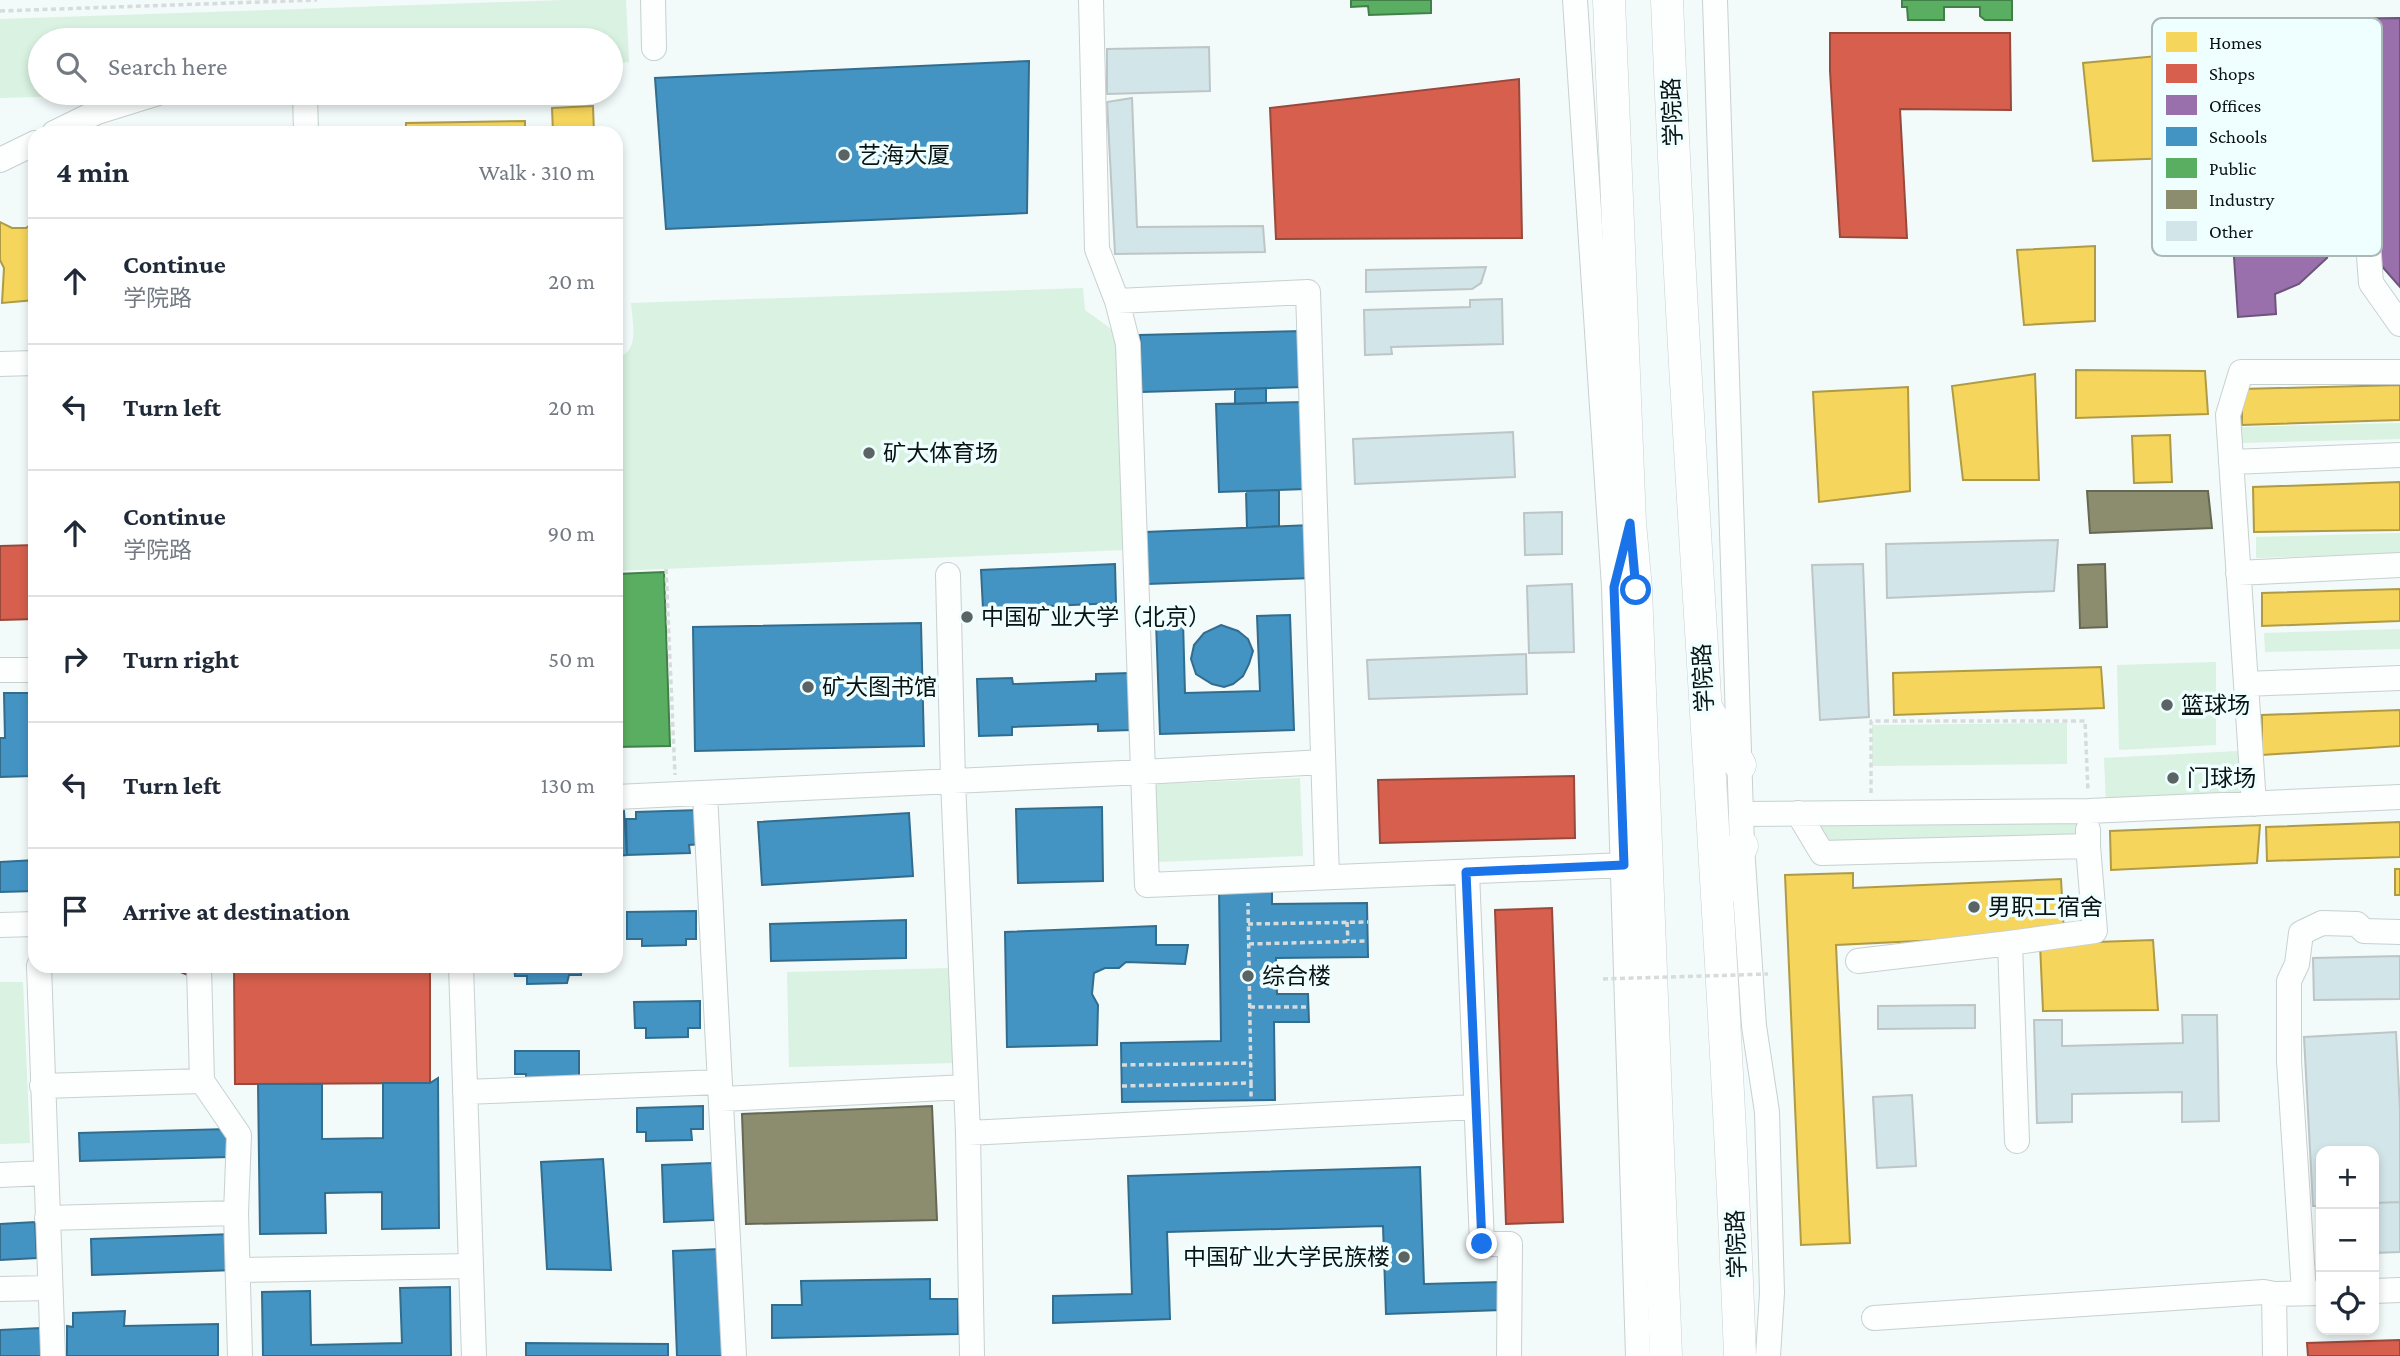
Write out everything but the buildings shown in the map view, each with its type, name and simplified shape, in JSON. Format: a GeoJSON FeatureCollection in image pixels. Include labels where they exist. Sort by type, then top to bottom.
{"type":"FeatureCollection","features":[{"type":"Feature","properties":{"kind":"main road"},"geometry":{"type":"LineString","coordinates":[[1609,0],[1630,523],[1636,590],[1666,1356]]}},
{"type":"Feature","properties":{"kind":"main road","name":"学院路"},"geometry":{"type":"LineString","coordinates":[[1667,0],[1675,198],[1733,1170],[1740,1356]]}},
{"type":"Feature","properties":{"kind":"main road"},"geometry":{"type":"LineString","coordinates":[[1614,587],[1630,523]]}},
{"type":"Feature","properties":{"kind":"main road"},"geometry":{"type":"LineString","coordinates":[[1705,706],[1740,765]]}},
{"type":"Feature","properties":{"kind":"main road"},"geometry":{"type":"LineString","coordinates":[[1716,903],[1742,846]]}},
{"type":"Feature","properties":{"kind":"street"},"geometry":{"type":"LineString","coordinates":[[653,0],[654,48]]}},
{"type":"Feature","properties":{"kind":"street"},"geometry":{"type":"LineString","coordinates":[[1091,0],[1097,249],[1117,301],[1128,344],[1147,885],[1624,865]]}},
{"type":"Feature","properties":{"kind":"street"},"geometry":{"type":"LineString","coordinates":[[1575,0],[1614,587],[1638,1356]]}},
{"type":"Feature","properties":{"kind":"street","name":"学院路"},"geometry":{"type":"LineString","coordinates":[[1715,0],[1742,846],[1754,1026],[1767,1112],[1772,1293],[1768,1356]]}},
{"type":"Feature","properties":{"kind":"street"},"geometry":{"type":"LineString","coordinates":[[68,126],[119,105]]}},
{"type":"Feature","properties":{"kind":"street"},"geometry":{"type":"LineString","coordinates":[[305,105],[306,126]]}},
{"type":"Feature","properties":{"kind":"street"},"geometry":{"type":"LineString","coordinates":[[0,160],[28,146]]}},
{"type":"Feature","properties":{"kind":"street"},"geometry":{"type":"LineString","coordinates":[[2369,256],[2371,284],[2400,324]]}},
{"type":"Feature","properties":{"kind":"street"},"geometry":{"type":"LineString","coordinates":[[1117,301],[1308,292],[1327,877]]}},
{"type":"Feature","properties":{"kind":"street"},"geometry":{"type":"LineString","coordinates":[[0,364],[28,363]]}},
{"type":"Feature","properties":{"kind":"street"},"geometry":{"type":"LineString","coordinates":[[2254,804],[2228,415],[2241,372],[2400,372]]}},
{"type":"Feature","properties":{"kind":"street"},"geometry":{"type":"LineString","coordinates":[[2231,463],[2400,455]]}},
{"type":"Feature","properties":{"kind":"street"},"geometry":{"type":"LineString","coordinates":[[2238,573],[2400,565]]}},
{"type":"Feature","properties":{"kind":"street"},"geometry":{"type":"LineString","coordinates":[[948,575],[953,781],[968,1133],[972,1356]]}},
{"type":"Feature","properties":{"kind":"street"},"geometry":{"type":"LineString","coordinates":[[0,670],[28,670]]}},
{"type":"Feature","properties":{"kind":"street"},"geometry":{"type":"LineString","coordinates":[[2246,684],[2400,678]]}},
{"type":"Feature","properties":{"kind":"street"},"geometry":{"type":"LineString","coordinates":[[623,797],[1322,762]]}},
{"type":"Feature","properties":{"kind":"street"},"geometry":{"type":"LineString","coordinates":[[705,793],[734,1356]]}},
{"type":"Feature","properties":{"kind":"street"},"geometry":{"type":"LineString","coordinates":[[1742,814],[2089,811],[2400,797]]}},
{"type":"Feature","properties":{"kind":"street"},"geometry":{"type":"LineString","coordinates":[[1858,961],[2095,931],[2088,846],[2089,811]]}},
{"type":"Feature","properties":{"kind":"street"},"geometry":{"type":"LineString","coordinates":[[1798,813],[1822,853],[2088,846]]}},
{"type":"Feature","properties":{"kind":"street"},"geometry":{"type":"LineString","coordinates":[[1466,872],[1482,1244],[1510,1244],[1509,1356]]}},
{"type":"Feature","properties":{"kind":"street"},"geometry":{"type":"LineString","coordinates":[[1874,1318],[2264,1292],[2313,1293],[2289,1048],[2289,981],[2297,964],[2301,933],[2322,923],[2357,924],[2364,931],[2400,932]]}},
{"type":"Feature","properties":{"kind":"street"},"geometry":{"type":"LineString","coordinates":[[0,925],[28,924]]}},
{"type":"Feature","properties":{"kind":"street"},"geometry":{"type":"LineString","coordinates":[[2010,943],[2017,1141]]}},
{"type":"Feature","properties":{"kind":"street"},"geometry":{"type":"LineString","coordinates":[[39,973],[53,1356]]}},
{"type":"Feature","properties":{"kind":"street"},"geometry":{"type":"LineString","coordinates":[[199,973],[202,1081],[239,1135],[236,1213],[240,1356]]}},
{"type":"Feature","properties":{"kind":"street"},"geometry":{"type":"LineString","coordinates":[[461,973],[474,1356]]}},
{"type":"Feature","properties":{"kind":"street"},"geometry":{"type":"LineString","coordinates":[[42,1086],[202,1081]]}},
{"type":"Feature","properties":{"kind":"street"},"geometry":{"type":"LineString","coordinates":[[465,1092],[966,1087]]}},
{"type":"Feature","properties":{"kind":"street"},"geometry":{"type":"LineString","coordinates":[[968,1133],[1475,1107]]}},
{"type":"Feature","properties":{"kind":"street"},"geometry":{"type":"LineString","coordinates":[[0,1175],[45,1173]]}},
{"type":"Feature","properties":{"kind":"street"},"geometry":{"type":"LineString","coordinates":[[47,1218],[236,1213]]}},
{"type":"Feature","properties":{"kind":"street"},"geometry":{"type":"LineString","coordinates":[[238,1270],[471,1266]]}},
{"type":"Feature","properties":{"kind":"street"},"geometry":{"type":"LineString","coordinates":[[0,1289],[50,1287]]}},
{"type":"Feature","properties":{"kind":"street"},"geometry":{"type":"LineString","coordinates":[[2379,1291],[2400,1290]]}},
{"type":"Feature","properties":{"kind":"street"},"geometry":{"type":"LineString","coordinates":[[2274,1294],[2276,1356]]}},
{"type":"Feature","properties":{"kind":"path"},"geometry":{"type":"LineString","coordinates":[[0,11],[317,0]]}},
{"type":"Feature","properties":{"kind":"path"},"geometry":{"type":"LineString","coordinates":[[666,569],[676,794]]}},
{"type":"Feature","properties":{"kind":"path"},"geometry":{"type":"LineString","coordinates":[[1871,813],[1871,720],[2085,721],[2089,811]]}},
{"type":"Feature","properties":{"kind":"path"},"geometry":{"type":"LineString","coordinates":[[1122,1086],[1251,1083],[1248,898]]}},
{"type":"Feature","properties":{"kind":"path"},"geometry":{"type":"LineString","coordinates":[[1347,922],[1348,942]]}},
{"type":"Feature","properties":{"kind":"path"},"geometry":{"type":"LineString","coordinates":[[1248,924],[1368,922]]}},
{"type":"Feature","properties":{"kind":"path"},"geometry":{"type":"LineString","coordinates":[[1249,944],[1368,941]]}},
{"type":"Feature","properties":{"kind":"path"},"geometry":{"type":"LineString","coordinates":[[1603,979],[1768,974]]}},
{"type":"Feature","properties":{"kind":"path"},"geometry":{"type":"LineString","coordinates":[[1250,1007],[1308,1007]]}},
{"type":"Feature","properties":{"kind":"path"},"geometry":{"type":"LineString","coordinates":[[1122,1065],[1251,1063]]}},
{"type":"Feature","properties":{"kind":"green space"},"geometry":{"type":"Polygon","coordinates":[[[626,0],[629,62],[623,62],[623,28],[28,28],[28,97],[0,98],[0,19],[626,0]]]}},
{"type":"Feature","properties":{"kind":"green space","name":"矿大体育场"},"geometry":{"type":"Polygon","coordinates":[[[1083,288],[1085,310],[1118,334],[1123,550],[623,571],[623,354],[632,343],[631,303],[1083,288]]]}},
{"type":"Feature","properties":{"kind":"green space"},"geometry":{"type":"Polygon","coordinates":[[[2400,423],[2400,439],[2241,443],[2241,427],[2400,423]]]}},
{"type":"Feature","properties":{"kind":"green space"},"geometry":{"type":"Polygon","coordinates":[[[2400,533],[2400,553],[2256,558],[2256,537],[2400,533]]]}},
{"type":"Feature","properties":{"kind":"green space"},"geometry":{"type":"Polygon","coordinates":[[[2400,629],[2400,649],[2265,652],[2264,633],[2400,629]]]}},
{"type":"Feature","properties":{"kind":"green space","name":"篮球场"},"geometry":{"type":"Polygon","coordinates":[[[2216,662],[2216,745],[2119,750],[2117,665],[2216,662]]]}},
{"type":"Feature","properties":{"kind":"green space"},"geometry":{"type":"Polygon","coordinates":[[[2067,723],[2067,764],[1872,766],[1872,725],[2067,723]]]}},
{"type":"Feature","properties":{"kind":"green space","name":"门球场"},"geometry":{"type":"Polygon","coordinates":[[[2238,751],[2242,799],[2106,806],[2104,758],[2238,751]]]}},
{"type":"Feature","properties":{"kind":"green space"},"geometry":{"type":"Polygon","coordinates":[[[1300,778],[1303,856],[1158,862],[1155,784],[1300,778]]]}},
{"type":"Feature","properties":{"kind":"green space"},"geometry":{"type":"Polygon","coordinates":[[[2081,815],[2083,844],[1816,845],[1816,818],[2081,815]]]}},
{"type":"Feature","properties":{"kind":"green space"},"geometry":{"type":"Polygon","coordinates":[[[953,968],[955,1063],[789,1067],[787,972],[953,968]]]}},
{"type":"Feature","properties":{"kind":"green space"},"geometry":{"type":"Polygon","coordinates":[[[0,982],[23,982],[30,1143],[0,1144],[0,982]]]}},
{"type":"Feature","properties":{"kind":"place","name":"艺海大厦"},"geometry":{"type":"Point","coordinates":[844,155]}},
{"type":"Feature","properties":{"kind":"place","name":"矿大体育场"},"geometry":{"type":"Point","coordinates":[869,453]}},
{"type":"Feature","properties":{"kind":"place","name":"中国矿业大学（北京）"},"geometry":{"type":"Point","coordinates":[967,617]}},
{"type":"Feature","properties":{"kind":"place","name":"矿大图书馆"},"geometry":{"type":"Point","coordinates":[808,687]}},
{"type":"Feature","properties":{"kind":"place","name":"篮球场"},"geometry":{"type":"Point","coordinates":[2167,705]}},
{"type":"Feature","properties":{"kind":"place","name":"门球场"},"geometry":{"type":"Point","coordinates":[2173,778]}},
{"type":"Feature","properties":{"kind":"place","name":"男职工宿舍"},"geometry":{"type":"Point","coordinates":[1974,907]}},
{"type":"Feature","properties":{"kind":"place","name":"综合楼"},"geometry":{"type":"Point","coordinates":[1248,976]}},
{"type":"Feature","properties":{"kind":"place","name":"中国矿业大学民族楼"},"geometry":{"type":"Point","coordinates":[1404,1257]}},
{"type":"Feature","properties":{"kind":"route"},"geometry":{"type":"LineString","coordinates":[[1482,1244],[1466,872],[1624,865],[1614,587],[1630,523],[1636,590]]}}]}
